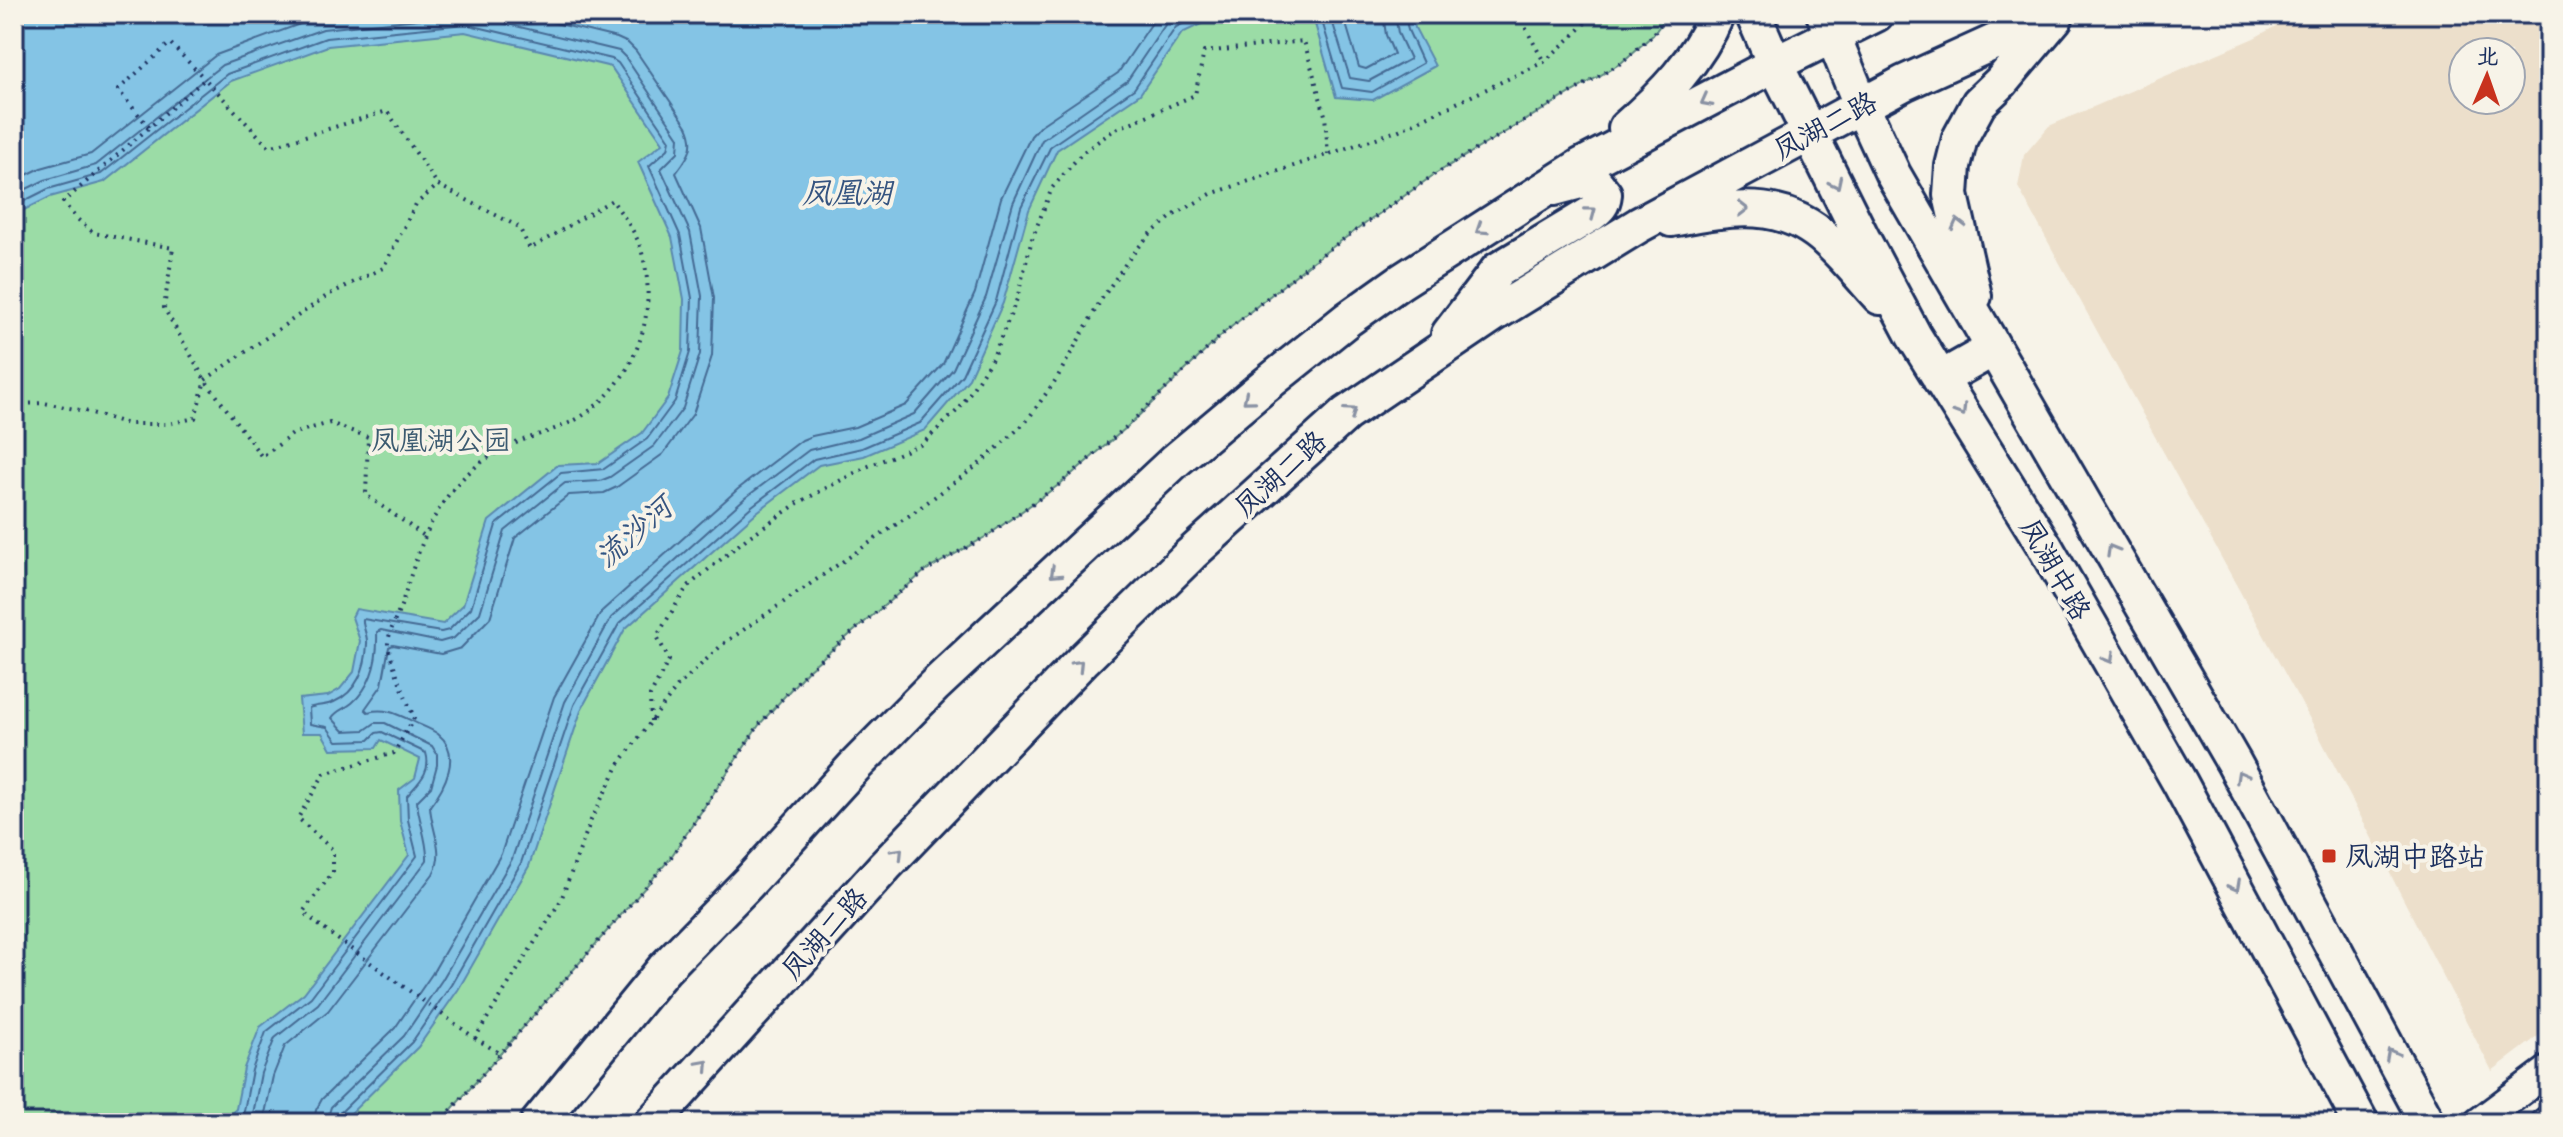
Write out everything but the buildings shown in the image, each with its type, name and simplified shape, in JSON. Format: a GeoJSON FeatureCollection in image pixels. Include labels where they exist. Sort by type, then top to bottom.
{"type":"FeatureCollection","features":[{"type":"Feature","properties":{"kind":"street"},"geometry":{"type":"LineString","coordinates":[[1581,166],[1655,103],[1704,43],[1717,14]]}},
{"type":"Feature","properties":{"kind":"street","name":"凤湖中路"},"geometry":{"type":"LineString","coordinates":[[1753,14],[1775,64],[1914,336],[2044,545],[2180,783],[2361,1123]]}},
{"type":"Feature","properties":{"kind":"street"},"geometry":{"type":"LineString","coordinates":[[538,1123],[664,969],[854,767],[934,686],[1176,460],[1348,319],[1581,166],[1775,64],[1828,25],[1876,14]]}},
{"type":"Feature","properties":{"kind":"street"},"geometry":{"type":"LineString","coordinates":[[1940,379],[1987,338],[1951,195],[1953,166],[1960,138],[1979,103],[2001,82],[2057,14]]}},
{"type":"Feature","properties":{"kind":"street","name":"凤湖二路"},"geometry":{"type":"LineString","coordinates":[[652,1123],[885,866],[1084,659],[1191,554],[1346,414],[1542,284],[1639,225],[1904,83],[2057,14]]}},
{"type":"Feature","properties":{"kind":"street","name":"凤湖中路"},"geometry":{"type":"LineString","coordinates":[[1828,25],[1893,174],[2234,763],[2428,1123]]}},
{"type":"Feature","properties":{"kind":"street"},"geometry":{"type":"LineString","coordinates":[[1432,356],[1498,270],[1601,207],[1604,194],[1594,181],[1584,180],[1542,191]]}},
{"type":"Feature","properties":{"kind":"street"},"geometry":{"type":"LineString","coordinates":[[1639,225],[1722,209],[1781,213],[1807,224],[1830,242],[1914,336]]}},
{"type":"Feature","properties":{"kind":"street"},"geometry":{"type":"LineString","coordinates":[[2478,1123],[2549,1070]]}},
{"type":"Feature","properties":{"kind":"path"},"geometry":{"type":"LineString","coordinates":[[1518,14],[1544,62]]}},
{"type":"Feature","properties":{"kind":"path"},"geometry":{"type":"LineString","coordinates":[[475,1038],[561,900],[591,820],[619,764],[677,687],[723,644],[921,507],[978,465],[1026,422],[1057,378],[1101,300],[1128,260],[1161,225],[1211,194],[1432,117],[1544,62],[1593,14]]}},
{"type":"Feature","properties":{"kind":"path"},"geometry":{"type":"LineString","coordinates":[[440,1123],[669,860],[759,725],[808,670],[925,571],[987,536],[1060,484],[1125,428],[1225,332],[1313,261],[1435,174],[1621,63],[1653,35],[1668,14]]}},
{"type":"Feature","properties":{"kind":"path"},"geometry":{"type":"LineString","coordinates":[[651,721],[650,696],[669,660],[657,636],[687,587],[747,538],[798,503],[864,468],[922,444],[960,408],[993,357],[1011,314],[1032,239],[1052,188],[1082,153],[1114,130],[1195,95],[1204,52],[1304,41],[1325,115],[1328,154]]}},
{"type":"Feature","properties":{"kind":"path"},"geometry":{"type":"LineString","coordinates":[[149,127],[118,90],[170,43],[269,147],[387,111],[438,185],[519,227],[530,249],[612,200],[637,240],[646,272],[647,307],[642,341],[623,376],[583,416],[496,452],[447,495],[423,535],[387,644],[414,718],[394,753],[324,774],[298,818],[333,850],[333,872],[303,912],[459,1028],[501,1054]]}},
{"type":"Feature","properties":{"kind":"path"},"geometry":{"type":"LineString","coordinates":[[205,79],[63,202],[94,233],[173,248],[164,308],[205,380],[262,457],[294,433],[330,423],[368,437],[366,495],[423,535]]}},
{"type":"Feature","properties":{"kind":"path"},"geometry":{"type":"LineString","coordinates":[[14,404],[44,403],[128,424],[168,424],[195,418],[205,380],[328,295],[383,268],[416,204],[438,185]]}},
{"type":"Feature","properties":{"kind":"shaded area"},"geometry":{"type":"Polygon","coordinates":[[[2298,14],[2549,14],[2549,1028],[2492,1071],[2316,730],[2018,187],[2024,155],[2049,126],[2254,38],[2298,14]]]}},
{"type":"Feature","properties":{"kind":"green space","name":"凤凰湖公园"},"geometry":{"type":"Polygon","coordinates":[[[14,14],[1668,14],[1653,35],[1621,63],[1435,174],[1313,261],[1225,332],[1126,428],[1060,484],[987,536],[925,571],[808,670],[759,725],[669,860],[440,1123],[14,1123],[14,14]]]}},
{"type":"Feature","properties":{"kind":"water","name":"凤凰湖"},"geometry":{"type":"Polygon","coordinates":[[[14,14],[1222,14],[1182,33],[1140,94],[1057,150],[1029,210],[1003,303],[968,380],[925,430],[864,456],[819,465],[757,512],[625,629],[582,708],[529,866],[458,990],[418,1047],[341,1123],[220,1123],[236,1109],[244,1068],[260,1027],[304,993],[409,855],[400,821],[399,790],[415,778],[420,759],[381,740],[376,748],[331,749],[322,733],[302,733],[299,699],[328,696],[340,689],[354,672],[360,641],[352,617],[356,609],[443,624],[463,605],[489,521],[558,465],[599,463],[642,433],[668,398],[683,351],[684,299],[672,237],[638,162],[663,143],[611,67],[465,32],[328,46],[231,81],[104,182],[50,197],[14,215],[14,14]]]}},
{"type":"Feature","properties":{"kind":"water"},"geometry":{"type":"Polygon","coordinates":[[[1250,14],[1412,14],[1415,28],[1435,66],[1373,100],[1336,97],[1315,24],[1250,14]]]}},
{"type":"Feature","properties":{"kind":"place","name":"凤湖中路站"},"geometry":{"type":"Point","coordinates":[2329,856]}},
{"type":"Feature","properties":{"kind":"water label","name":"流沙河"},"geometry":{"type":"Point","coordinates":[634,532]}}]}
